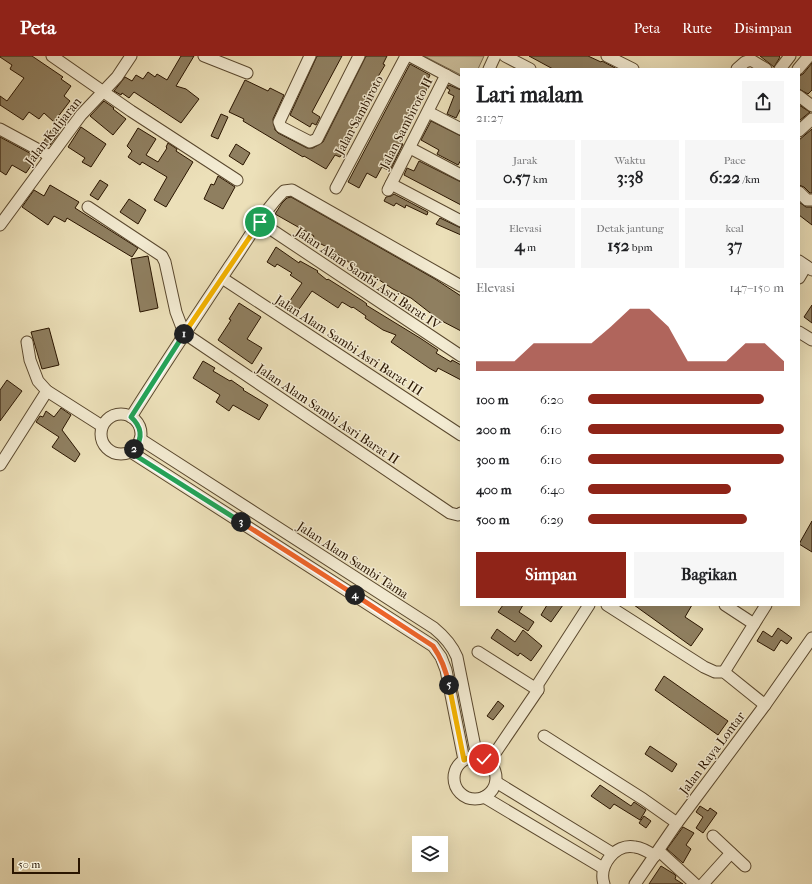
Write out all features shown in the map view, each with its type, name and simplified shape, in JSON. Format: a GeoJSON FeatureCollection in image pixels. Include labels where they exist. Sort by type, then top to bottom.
{"type":"FeatureCollection","features":[{"type":"Feature","properties":{"kind":"street"},"geometry":{"type":"LineString","coordinates":[[52,56],[103,92],[236,180]]}},
{"type":"Feature","properties":{"kind":"street","name":"Jalan Kalijaran"},"geometry":{"type":"LineString","coordinates":[[0,225],[50,156],[86,110],[117,77],[131,56]]}},
{"type":"Feature","properties":{"kind":"street"},"geometry":{"type":"LineString","coordinates":[[204,56],[247,73]]}},
{"type":"Feature","properties":{"kind":"street"},"geometry":{"type":"LineString","coordinates":[[310,56],[279,122],[281,127],[306,141],[312,142],[317,139],[359,56]]}},
{"type":"Feature","properties":{"kind":"street","name":"Jalan Sambiroto"},"geometry":{"type":"LineString","coordinates":[[336,188],[406,56]]}},
{"type":"Feature","properties":{"kind":"street"},"geometry":{"type":"LineString","coordinates":[[410,56],[460,82]]}},
{"type":"Feature","properties":{"kind":"street"},"geometry":{"type":"LineString","coordinates":[[489,68],[495,56]]}},
{"type":"Feature","properties":{"kind":"street"},"geometry":{"type":"LineString","coordinates":[[505,56],[528,68]]}},
{"type":"Feature","properties":{"kind":"street"},"geometry":{"type":"LineString","coordinates":[[607,56],[631,68]]}},
{"type":"Feature","properties":{"kind":"street"},"geometry":{"type":"LineString","coordinates":[[781,68],[790,56]]}},
{"type":"Feature","properties":{"kind":"street"},"geometry":{"type":"LineString","coordinates":[[799,68],[809,56]]}},
{"type":"Feature","properties":{"kind":"street"},"geometry":{"type":"LineString","coordinates":[[738,68],[745,62],[751,60],[764,68]]}},
{"type":"Feature","properties":{"kind":"street","name":"Jalan Sambiroto II"},"geometry":{"type":"LineString","coordinates":[[446,75],[389,187],[460,221]]}},
{"type":"Feature","properties":{"kind":"street"},"geometry":{"type":"LineString","coordinates":[[428,112],[460,128]]}},
{"type":"Feature","properties":{"kind":"street"},"geometry":{"type":"LineString","coordinates":[[800,130],[812,119]]}},
{"type":"Feature","properties":{"kind":"street"},"geometry":{"type":"LineString","coordinates":[[0,129],[50,156]]}},
{"type":"Feature","properties":{"kind":"street"},"geometry":{"type":"LineString","coordinates":[[410,148],[460,174]]}},
{"type":"Feature","properties":{"kind":"street"},"geometry":{"type":"LineString","coordinates":[[131,417],[184,333],[276,198],[284,191],[292,190],[460,285]]}},
{"type":"Feature","properties":{"kind":"street"},"geometry":{"type":"LineString","coordinates":[[800,193],[807,200],[812,200]]}},
{"type":"Feature","properties":{"kind":"street"},"geometry":{"type":"LineString","coordinates":[[88,207],[162,256],[165,262],[176,312],[184,333]]}},
{"type":"Feature","properties":{"kind":"street","name":"Jalan Alam Sambi Asri Barat IV"},"geometry":{"type":"LineString","coordinates":[[260,222],[460,355]]}},
{"type":"Feature","properties":{"kind":"street"},"geometry":{"type":"LineString","coordinates":[[800,276],[806,266]]}},
{"type":"Feature","properties":{"kind":"street","name":"Jalan Alam Sambi Asri Barat III"},"geometry":{"type":"LineString","coordinates":[[222,278],[460,434]]}},
{"type":"Feature","properties":{"kind":"street","name":"Jalan Alam Sambi Asri Barat II"},"geometry":{"type":"LineString","coordinates":[[184,333],[450,513],[459,514]]}},
{"type":"Feature","properties":{"kind":"street"},"geometry":{"type":"LineString","coordinates":[[800,333],[812,340]]}},
{"type":"Feature","properties":{"kind":"street"},"geometry":{"type":"LineString","coordinates":[[26,342],[34,373],[38,381],[47,391],[102,426]]}},
{"type":"Feature","properties":{"kind":"street"},"geometry":{"type":"LineString","coordinates":[[0,465],[47,391]]}},
{"type":"Feature","properties":{"kind":"street"},"geometry":{"type":"LineString","coordinates":[[118,414],[131,417],[137,423],[141,431],[140,440],[130,452],[119,454],[108,450],[101,439],[102,426],[106,420],[118,414]]}},
{"type":"Feature","properties":{"kind":"street","name":"Jalan Alam Sambi Tama"},"geometry":{"type":"LineString","coordinates":[[140,440],[434,628],[444,637],[452,646],[457,657],[483,759]]}},
{"type":"Feature","properties":{"kind":"street"},"geometry":{"type":"LineString","coordinates":[[130,452],[433,646],[441,657],[446,670],[464,760]]}},
{"type":"Feature","properties":{"kind":"street"},"geometry":{"type":"LineString","coordinates":[[483,759],[536,687],[588,606]]}},
{"type":"Feature","properties":{"kind":"street"},"geometry":{"type":"LineString","coordinates":[[609,606],[704,667],[715,672],[724,672],[765,705]]}},
{"type":"Feature","properties":{"kind":"street"},"geometry":{"type":"LineString","coordinates":[[727,606],[754,624]]}},
{"type":"Feature","properties":{"kind":"street"},"geometry":{"type":"LineString","coordinates":[[724,672],[765,606]]}},
{"type":"Feature","properties":{"kind":"street","name":"Jalan Raya Lontar"},"geometry":{"type":"LineString","coordinates":[[634,884],[812,638]]}},
{"type":"Feature","properties":{"kind":"street"},"geometry":{"type":"LineString","coordinates":[[478,652],[536,687]]}},
{"type":"Feature","properties":{"kind":"street"},"geometry":{"type":"LineString","coordinates":[[544,736],[643,799],[677,823]]}},
{"type":"Feature","properties":{"kind":"street"},"geometry":{"type":"LineString","coordinates":[[484,797],[494,788],[496,782],[494,768],[483,759],[464,760],[459,764],[455,771],[454,777],[455,784],[463,795],[470,798],[484,797],[603,868]]}},
{"type":"Feature","properties":{"kind":"street"},"geometry":{"type":"LineString","coordinates":[[496,782],[612,853]]}},
{"type":"Feature","properties":{"kind":"street"},"geometry":{"type":"LineString","coordinates":[[567,847],[576,831]]}},
{"type":"Feature","properties":{"kind":"street"},"geometry":{"type":"LineString","coordinates":[[713,836],[745,866]]}},
{"type":"Feature","properties":{"kind":"street"},"geometry":{"type":"LineString","coordinates":[[604,884],[602,879],[603,868],[612,853],[622,848],[633,846],[657,853],[695,884]]}},
{"type":"Feature","properties":{"kind":"street"},"geometry":{"type":"LineString","coordinates":[[703,884],[731,853]]}},
{"type":"Feature","properties":{"kind":"shaded area"},"geometry":{"type":"Polygon","coordinates":[[[424,56],[484,56],[478,68],[460,68],[460,74],[424,56]]]}},
{"type":"Feature","properties":{"kind":"building"},"geometry":{"type":"Polygon","coordinates":[[[0,56],[32,56],[63,77],[61,79],[71,86],[64,96],[70,101],[54,122],[44,113],[39,119],[29,112],[23,120],[0,105],[0,96],[7,101],[24,78],[10,69],[12,65],[0,56]]]}},
{"type":"Feature","properties":{"kind":"building"},"geometry":{"type":"Polygon","coordinates":[[[181,56],[194,56],[176,86],[186,89],[199,99],[181,123],[134,92],[129,98],[122,93],[121,95],[114,91],[125,77],[132,81],[136,75],[143,79],[148,72],[155,77],[157,74],[167,80],[181,56]]]}},
{"type":"Feature","properties":{"kind":"building"},"geometry":{"type":"Polygon","coordinates":[[[317,56],[342,56],[312,112],[320,117],[316,125],[312,123],[310,127],[290,115],[317,56]]]}},
{"type":"Feature","properties":{"kind":"building"},"geometry":{"type":"Polygon","coordinates":[[[366,56],[387,56],[383,64],[385,65],[370,90],[374,92],[370,102],[357,124],[355,123],[342,144],[346,147],[340,157],[335,155],[326,169],[243,121],[244,119],[229,112],[245,80],[268,91],[270,88],[284,95],[273,119],[275,130],[307,148],[313,148],[323,142],[366,56]]]}},
{"type":"Feature","properties":{"kind":"building"},"geometry":{"type":"Polygon","coordinates":[[[529,56],[588,56],[615,68],[551,68],[529,56]]]}},
{"type":"Feature","properties":{"kind":"building"},"geometry":{"type":"Polygon","coordinates":[[[760,56],[779,56],[780,57],[774,67],[760,56]]]}},
{"type":"Feature","properties":{"kind":"building"},"geometry":{"type":"Polygon","coordinates":[[[812,63],[812,90],[808,94],[800,90],[800,76],[812,63]]]}},
{"type":"Feature","properties":{"kind":"building"},"geometry":{"type":"Polygon","coordinates":[[[410,64],[430,75],[425,86],[428,87],[423,97],[419,95],[404,122],[408,124],[399,143],[403,144],[390,171],[382,167],[376,178],[367,173],[359,188],[348,182],[410,64]]]}},
{"type":"Feature","properties":{"kind":"building"},"geometry":{"type":"Polygon","coordinates":[[[449,85],[460,90],[460,110],[456,118],[447,114],[454,96],[448,93],[450,90],[447,88],[449,85]]]}},
{"type":"Feature","properties":{"kind":"building"},"geometry":{"type":"Polygon","coordinates":[[[104,101],[126,119],[113,135],[90,116],[104,101]]]}},
{"type":"Feature","properties":{"kind":"building"},"geometry":{"type":"Polygon","coordinates":[[[800,106],[810,112],[800,120],[800,106]]]}},
{"type":"Feature","properties":{"kind":"building"},"geometry":{"type":"Polygon","coordinates":[[[221,114],[228,117],[218,139],[211,136],[221,114]]]}},
{"type":"Feature","properties":{"kind":"building"},"geometry":{"type":"Polygon","coordinates":[[[431,121],[460,136],[460,162],[458,165],[437,154],[439,150],[421,140],[431,121]]]}},
{"type":"Feature","properties":{"kind":"building"},"geometry":{"type":"Polygon","coordinates":[[[81,127],[106,144],[91,167],[82,162],[85,158],[68,147],[81,127]]]}},
{"type":"Feature","properties":{"kind":"building"},"geometry":{"type":"Polygon","coordinates":[[[138,128],[156,139],[146,155],[158,162],[167,148],[168,143],[177,149],[176,151],[193,162],[166,207],[154,200],[167,177],[142,162],[140,165],[128,157],[132,151],[127,146],[138,128]]]}},
{"type":"Feature","properties":{"kind":"building"},"geometry":{"type":"Polygon","coordinates":[[[52,129],[59,133],[50,145],[44,141],[52,129]]]}},
{"type":"Feature","properties":{"kind":"building"},"geometry":{"type":"Polygon","coordinates":[[[812,129],[812,193],[800,185],[800,139],[812,129]]]}},
{"type":"Feature","properties":{"kind":"building"},"geometry":{"type":"Polygon","coordinates":[[[0,137],[37,157],[26,173],[12,165],[6,175],[0,171],[0,137]]]}},
{"type":"Feature","properties":{"kind":"building"},"geometry":{"type":"Polygon","coordinates":[[[236,144],[250,153],[243,165],[229,156],[236,144]]]}},
{"type":"Feature","properties":{"kind":"building"},"geometry":{"type":"Polygon","coordinates":[[[419,161],[460,182],[460,204],[404,175],[407,168],[414,171],[419,161]]]}},
{"type":"Feature","properties":{"kind":"building"},"geometry":{"type":"Polygon","coordinates":[[[218,176],[235,187],[223,209],[204,199],[211,184],[214,185],[218,176]]]}},
{"type":"Feature","properties":{"kind":"building"},"geometry":{"type":"Polygon","coordinates":[[[100,180],[108,185],[98,200],[90,195],[100,180]]]}},
{"type":"Feature","properties":{"kind":"building"},"geometry":{"type":"Polygon","coordinates":[[[50,185],[79,202],[75,208],[138,248],[132,257],[67,218],[65,222],[54,216],[48,225],[22,207],[34,190],[44,196],[50,185]]]}},
{"type":"Feature","properties":{"kind":"building"},"geometry":{"type":"Polygon","coordinates":[[[394,194],[428,212],[427,215],[406,205],[405,208],[396,203],[394,206],[384,201],[386,197],[394,194]]]}},
{"type":"Feature","properties":{"kind":"building"},"geometry":{"type":"Polygon","coordinates":[[[291,197],[435,279],[460,295],[460,330],[438,319],[411,298],[393,289],[367,272],[362,279],[354,273],[357,268],[329,248],[321,244],[319,246],[311,241],[314,236],[275,214],[287,198],[291,197]]]}},
{"type":"Feature","properties":{"kind":"building"},"geometry":{"type":"Polygon","coordinates":[[[129,199],[146,210],[138,224],[120,212],[129,199]]]}},
{"type":"Feature","properties":{"kind":"building"},"geometry":{"type":"Polygon","coordinates":[[[800,203],[806,207],[812,207],[812,225],[800,216],[800,203]]]}},
{"type":"Feature","properties":{"kind":"building"},"geometry":{"type":"Polygon","coordinates":[[[440,218],[460,228],[460,235],[436,224],[440,218]]]}},
{"type":"Feature","properties":{"kind":"building"},"geometry":{"type":"Polygon","coordinates":[[[276,247],[299,263],[300,261],[318,271],[317,272],[327,280],[328,279],[363,301],[367,304],[366,305],[438,350],[436,353],[451,362],[452,360],[460,364],[460,379],[438,368],[436,372],[429,368],[391,342],[396,335],[383,330],[365,318],[366,316],[353,307],[352,308],[342,302],[338,308],[312,291],[297,312],[287,305],[302,283],[290,275],[292,273],[277,264],[275,267],[267,262],[276,247]]]}},
{"type":"Feature","properties":{"kind":"building"},"geometry":{"type":"Polygon","coordinates":[[[148,256],[158,308],[140,312],[131,259],[148,256]]]}},
{"type":"Feature","properties":{"kind":"building"},"geometry":{"type":"Polygon","coordinates":[[[239,303],[261,317],[247,339],[262,348],[252,364],[218,340],[231,320],[229,319],[239,303]]]}},
{"type":"Feature","properties":{"kind":"building"},"geometry":{"type":"Polygon","coordinates":[[[812,305],[812,323],[804,317],[812,305]]]}},
{"type":"Feature","properties":{"kind":"building"},"geometry":{"type":"Polygon","coordinates":[[[49,328],[59,365],[42,369],[31,332],[49,328]]]}},
{"type":"Feature","properties":{"kind":"building"},"geometry":{"type":"Polygon","coordinates":[[[203,361],[215,368],[213,371],[230,381],[231,380],[244,389],[243,390],[268,405],[259,420],[233,405],[229,411],[216,402],[220,395],[193,378],[203,361]]]}},
{"type":"Feature","properties":{"kind":"building"},"geometry":{"type":"Polygon","coordinates":[[[7,380],[22,391],[0,421],[0,390],[7,380]]]}},
{"type":"Feature","properties":{"kind":"building"},"geometry":{"type":"Polygon","coordinates":[[[61,408],[71,415],[62,430],[80,454],[75,462],[52,447],[59,437],[36,422],[40,416],[43,417],[46,411],[54,417],[61,408]]]}},
{"type":"Feature","properties":{"kind":"building"},"geometry":{"type":"Polygon","coordinates":[[[812,521],[812,552],[800,545],[812,521]]]}},
{"type":"Feature","properties":{"kind":"building"},"geometry":{"type":"Polygon","coordinates":[[[502,606],[522,606],[519,612],[534,622],[528,631],[498,612],[502,606]]]}},
{"type":"Feature","properties":{"kind":"building"},"geometry":{"type":"Polygon","coordinates":[[[546,606],[562,606],[551,622],[541,615],[546,606]]]}},
{"type":"Feature","properties":{"kind":"building"},"geometry":{"type":"Polygon","coordinates":[[[635,606],[691,606],[685,617],[703,629],[691,646],[635,606]]]}},
{"type":"Feature","properties":{"kind":"building"},"geometry":{"type":"Polygon","coordinates":[[[778,628],[792,638],[787,644],[781,640],[774,651],[757,641],[763,631],[772,637],[778,628]]]}},
{"type":"Feature","properties":{"kind":"building"},"geometry":{"type":"Polygon","coordinates":[[[497,629],[515,642],[523,630],[542,646],[531,661],[520,653],[518,656],[491,638],[497,629]]]}},
{"type":"Feature","properties":{"kind":"building"},"geometry":{"type":"Polygon","coordinates":[[[664,676],[728,721],[718,735],[655,690],[664,676]]]}},
{"type":"Feature","properties":{"kind":"building"},"geometry":{"type":"Polygon","coordinates":[[[498,701],[504,706],[493,720],[487,716],[498,701]]]}},
{"type":"Feature","properties":{"kind":"building"},"geometry":{"type":"Polygon","coordinates":[[[650,746],[677,764],[672,772],[645,754],[650,746]]]}},
{"type":"Feature","properties":{"kind":"building"},"geometry":{"type":"Polygon","coordinates":[[[600,785],[631,806],[634,802],[646,810],[640,820],[614,804],[610,809],[591,796],[600,785]]]}},
{"type":"Feature","properties":{"kind":"building"},"geometry":{"type":"Polygon","coordinates":[[[700,806],[708,811],[710,808],[717,813],[703,833],[696,828],[703,817],[696,812],[700,806]]]}},
{"type":"Feature","properties":{"kind":"building"},"geometry":{"type":"Polygon","coordinates":[[[644,816],[651,821],[646,828],[639,823],[644,816]]]}},
{"type":"Feature","properties":{"kind":"building"},"geometry":{"type":"Polygon","coordinates":[[[683,827],[694,833],[686,845],[691,849],[683,863],[667,849],[683,827]]]}},
{"type":"Feature","properties":{"kind":"building"},"geometry":{"type":"Polygon","coordinates":[[[661,866],[674,874],[676,876],[675,879],[683,884],[649,884],[661,866]]]}},
{"type":"Feature","properties":{"kind":"route"},"geometry":{"type":"LineString","coordinates":[[260,222],[182,337],[131,417],[137,423],[141,431],[138,444],[135,449],[130,452],[433,646],[441,657],[446,670],[464,760],[470,757],[484,759]]}}]}
